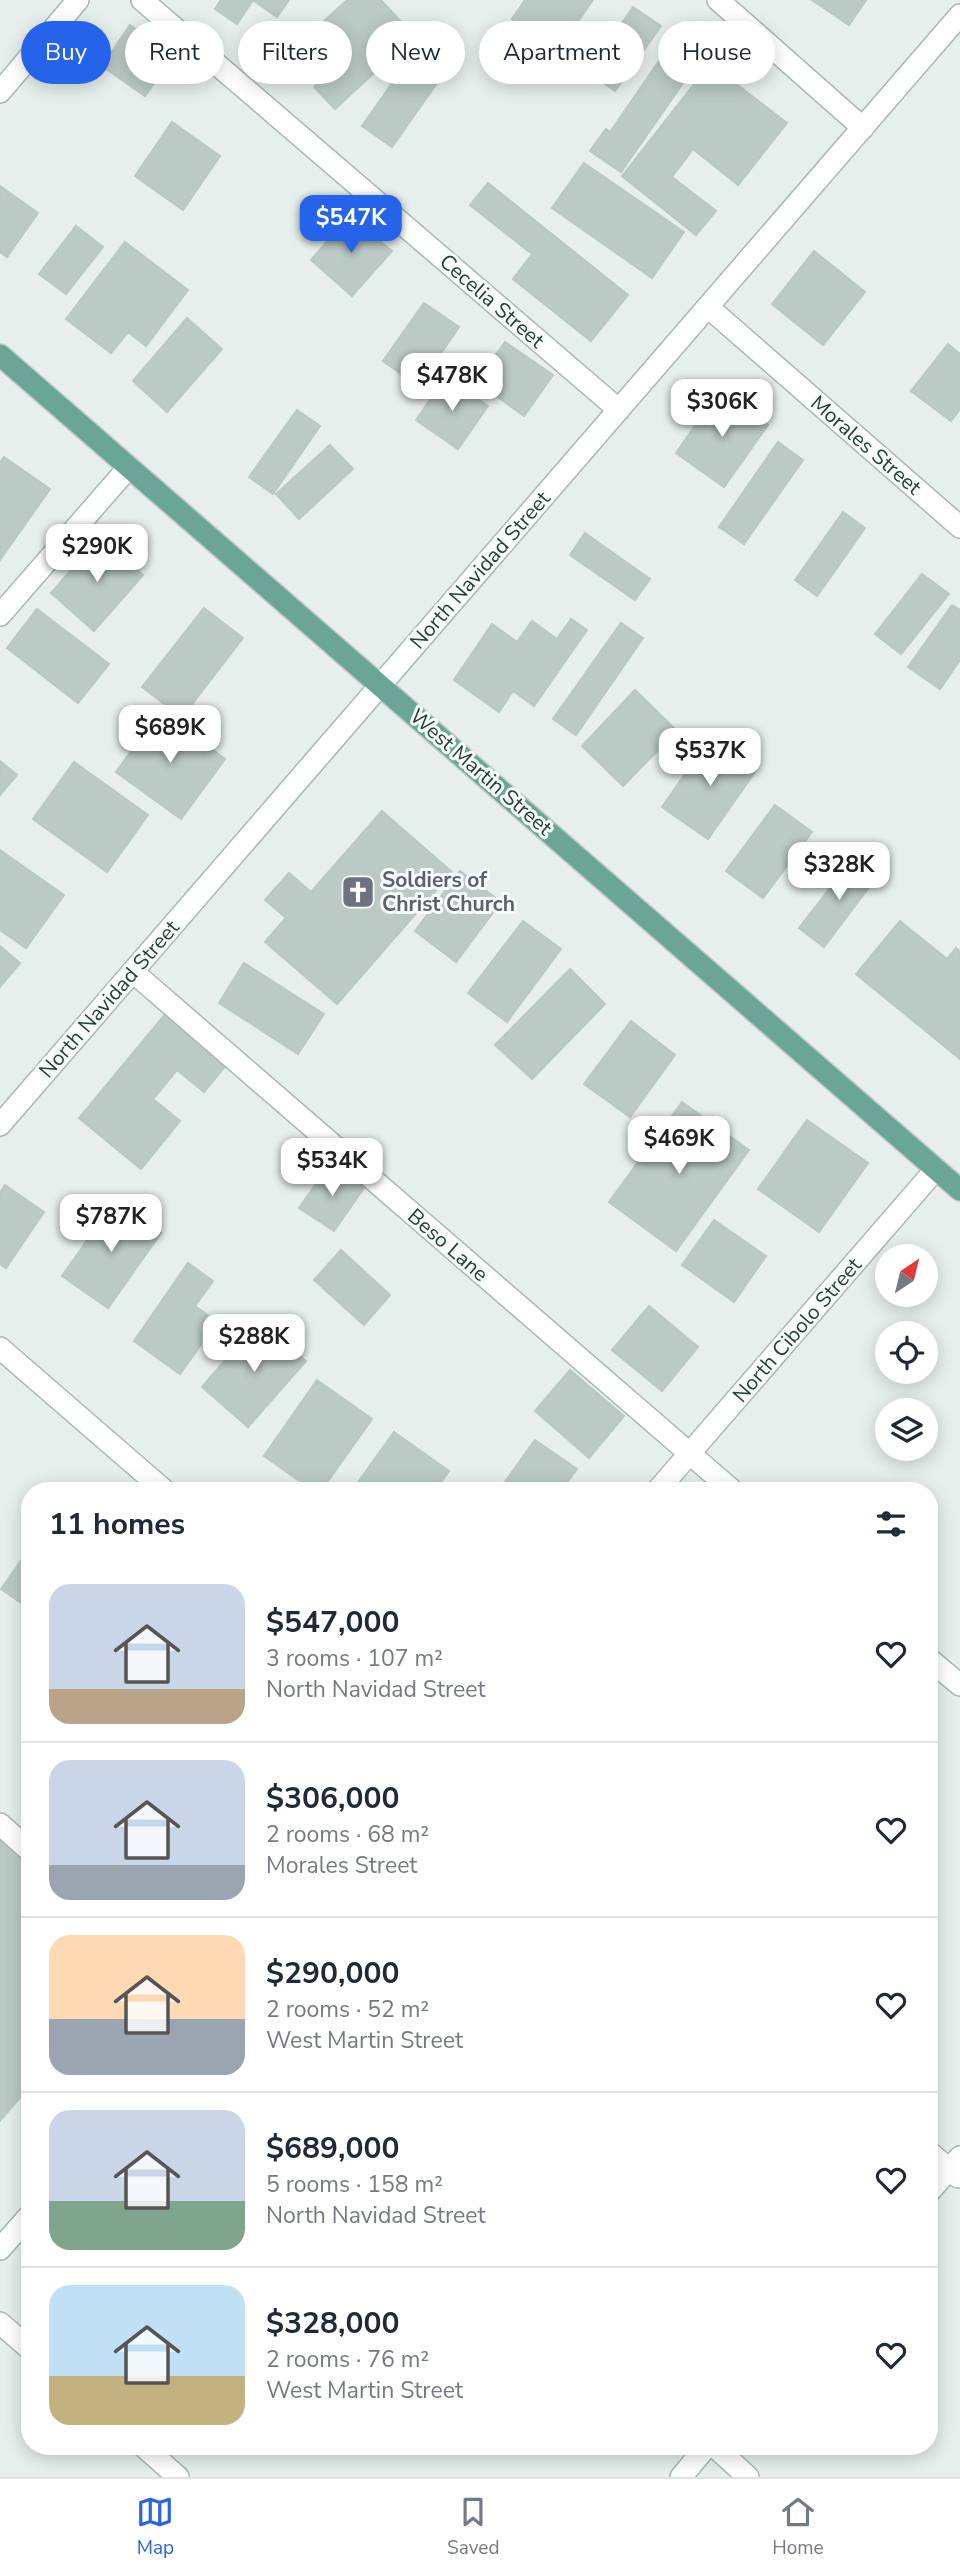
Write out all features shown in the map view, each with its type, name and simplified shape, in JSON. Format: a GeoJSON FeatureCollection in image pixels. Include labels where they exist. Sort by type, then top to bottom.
{"type":"FeatureCollection","features":[{"type":"Feature","properties":{"kind":"main road","name":"West Martin Street"},"geometry":{"type":"LineString","coordinates":[[0,355],[960,1190]]}},
{"type":"Feature","properties":{"kind":"street"},"geometry":{"type":"LineString","coordinates":[[0,92],[78,0]]}},
{"type":"Feature","properties":{"kind":"street","name":"Cecelia Street"},"geometry":{"type":"LineString","coordinates":[[142,0],[619,410]]}},
{"type":"Feature","properties":{"kind":"street"},"geometry":{"type":"LineString","coordinates":[[718,0],[863,128]]}},
{"type":"Feature","properties":{"kind":"street","name":"North Navidad Street"},"geometry":{"type":"LineString","coordinates":[[0,1125],[960,15]]}},
{"type":"Feature","properties":{"kind":"street","name":"Morales Street"},"geometry":{"type":"LineString","coordinates":[[708,307],[960,527]]}},
{"type":"Feature","properties":{"kind":"street"},"geometry":{"type":"LineString","coordinates":[[0,615],[129,467]]}},
{"type":"Feature","properties":{"kind":"street","name":"Beso Lane"},"geometry":{"type":"LineString","coordinates":[[133,972],[722,1482]]}},
{"type":"Feature","properties":{"kind":"street","name":"North Cibolo Street"},"geometry":{"type":"LineString","coordinates":[[665,1482],[936,1169]]}},
{"type":"Feature","properties":{"kind":"street"},"geometry":{"type":"LineString","coordinates":[[0,1348],[155,1482]]}},
{"type":"Feature","properties":{"kind":"street"},"geometry":{"type":"LineString","coordinates":[[938,1667],[960,1685]]}},
{"type":"Feature","properties":{"kind":"street"},"geometry":{"type":"LineString","coordinates":[[0,1824],[21,1843]]}},
{"type":"Feature","properties":{"kind":"street"},"geometry":{"type":"LineString","coordinates":[[938,2157],[956,2168],[938,2184]]}},
{"type":"Feature","properties":{"kind":"street"},"geometry":{"type":"LineString","coordinates":[[0,2249],[21,2225]]}},
{"type":"Feature","properties":{"kind":"street"},"geometry":{"type":"LineString","coordinates":[[0,2323],[21,2341]]}},
{"type":"Feature","properties":{"kind":"street"},"geometry":{"type":"LineString","coordinates":[[153,2455],[178,2477]]}},
{"type":"Feature","properties":{"kind":"street"},"geometry":{"type":"LineString","coordinates":[[681,2477],[700,2455]]}},
{"type":"Feature","properties":{"kind":"street"},"geometry":{"type":"LineString","coordinates":[[724,2455],[748,2477]]}},
{"type":"Feature","properties":{"kind":"building"},"geometry":{"type":"Polygon","coordinates":[[[221,0],[253,0],[237,24],[215,9],[221,0]]]}},
{"type":"Feature","properties":{"kind":"building"},"geometry":{"type":"Polygon","coordinates":[[[253,0],[289,0],[277,17],[253,0]]]}},
{"type":"Feature","properties":{"kind":"building"},"geometry":{"type":"Polygon","coordinates":[[[347,0],[381,0],[400,21],[366,21],[366,80],[335,109],[314,87],[317,84],[352,84],[352,21],[324,21],[347,0]]]}},
{"type":"Feature","properties":{"kind":"building"},"geometry":{"type":"Polygon","coordinates":[[[525,0],[593,0],[578,21],[512,19],[525,0]]]}},
{"type":"Feature","properties":{"kind":"building"},"geometry":{"type":"Polygon","coordinates":[[[812,0],[866,0],[849,25],[812,0]]]}},
{"type":"Feature","properties":{"kind":"building"},"geometry":{"type":"Polygon","coordinates":[[[633,7],[658,24],[658,30],[644,50],[644,21],[623,21],[633,7]]]}},
{"type":"Feature","properties":{"kind":"building"},"geometry":{"type":"Polygon","coordinates":[[[125,32],[125,82],[111,72],[111,53],[125,32]]]}},
{"type":"Feature","properties":{"kind":"building"},"geometry":{"type":"Polygon","coordinates":[[[658,63],[658,84],[682,84],[621,172],[590,151],[606,129],[610,132],[658,63]]]}},
{"type":"Feature","properties":{"kind":"building"},"geometry":{"type":"Polygon","coordinates":[[[128,84],[153,84],[145,96],[128,84]]]}},
{"type":"Feature","properties":{"kind":"building"},"geometry":{"type":"Polygon","coordinates":[[[392,84],[436,84],[392,147],[362,126],[392,84]]]}},
{"type":"Feature","properties":{"kind":"building"},"geometry":{"type":"Polygon","coordinates":[[[605,84],[620,84],[615,91],[605,84]]]}},
{"type":"Feature","properties":{"kind":"building"},"geometry":{"type":"Polygon","coordinates":[[[694,84],[736,84],[787,123],[738,185],[693,149],[672,177],[716,211],[696,235],[622,176],[694,84]]]}},
{"type":"Feature","properties":{"kind":"building"},"geometry":{"type":"Polygon","coordinates":[[[172,122],[220,156],[183,210],[135,176],[172,122]]]}},
{"type":"Feature","properties":{"kind":"building"},"geometry":{"type":"Polygon","coordinates":[[[584,163],[684,232],[652,278],[552,208],[584,163]]]}},
{"type":"Feature","properties":{"kind":"building"},"geometry":{"type":"Polygon","coordinates":[[[488,183],[628,295],[591,341],[513,279],[532,254],[470,205],[488,183]]]}},
{"type":"Feature","properties":{"kind":"building"},"geometry":{"type":"Polygon","coordinates":[[[0,186],[38,213],[7,257],[0,252],[0,186]]]}},
{"type":"Feature","properties":{"kind":"building"},"geometry":{"type":"Polygon","coordinates":[[[350,215],[392,251],[352,296],[311,260],[350,215]]]}},
{"type":"Feature","properties":{"kind":"building"},"geometry":{"type":"Polygon","coordinates":[[[76,226],[103,247],[66,294],[39,274],[76,226]]]}},
{"type":"Feature","properties":{"kind":"building"},"geometry":{"type":"Polygon","coordinates":[[[125,242],[188,290],[146,346],[128,332],[111,353],[66,319],[125,242]]]}},
{"type":"Feature","properties":{"kind":"building"},"geometry":{"type":"Polygon","coordinates":[[[814,251],[865,292],[823,345],[772,304],[814,251]]]}},
{"type":"Feature","properties":{"kind":"building"},"geometry":{"type":"Polygon","coordinates":[[[424,303],[459,327],[418,386],[383,361],[424,303]]]}},
{"type":"Feature","properties":{"kind":"building"},"geometry":{"type":"Polygon","coordinates":[[[187,318],[222,349],[167,412],[133,381],[187,318]]]}},
{"type":"Feature","properties":{"kind":"building"},"geometry":{"type":"Polygon","coordinates":[[[505,342],[553,375],[524,416],[477,382],[505,342]]]}},
{"type":"Feature","properties":{"kind":"building"},"geometry":{"type":"Polygon","coordinates":[[[948,344],[960,354],[960,409],[951,421],[911,391],[948,344]]]}},
{"type":"Feature","properties":{"kind":"building"},"geometry":{"type":"Polygon","coordinates":[[[446,377],[488,406],[458,449],[416,420],[446,377]]]}},
{"type":"Feature","properties":{"kind":"building"},"geometry":{"type":"Polygon","coordinates":[[[719,391],[768,425],[724,487],[676,453],[719,391]]]}},
{"type":"Feature","properties":{"kind":"building"},"geometry":{"type":"Polygon","coordinates":[[[297,410],[320,426],[273,494],[249,477],[297,410]]]}},
{"type":"Feature","properties":{"kind":"building"},"geometry":{"type":"Polygon","coordinates":[[[778,442],[803,460],[744,544],[719,527],[778,442]]]}},
{"type":"Feature","properties":{"kind":"building"},"geometry":{"type":"Polygon","coordinates":[[[330,445],[353,469],[299,519],[276,494],[330,445]]]}},
{"type":"Feature","properties":{"kind":"building"},"geometry":{"type":"Polygon","coordinates":[[[4,457],[50,489],[0,560],[0,463],[4,457]]]}},
{"type":"Feature","properties":{"kind":"building"},"geometry":{"type":"Polygon","coordinates":[[[843,512],[865,528],[817,596],[795,580],[843,512]]]}},
{"type":"Feature","properties":{"kind":"building"},"geometry":{"type":"Polygon","coordinates":[[[585,533],[650,579],[635,600],[570,555],[585,533]]]}},
{"type":"Feature","properties":{"kind":"building"},"geometry":{"type":"Polygon","coordinates":[[[100,537],[143,575],[94,631],[51,593],[100,537]]]}},
{"type":"Feature","properties":{"kind":"building"},"geometry":{"type":"Polygon","coordinates":[[[922,574],[949,594],[901,654],[875,634],[922,574]]]}},
{"type":"Feature","properties":{"kind":"building"},"geometry":{"type":"Polygon","coordinates":[[[952,605],[960,610],[960,660],[940,689],[908,667],[952,605]]]}},
{"type":"Feature","properties":{"kind":"building"},"geometry":{"type":"Polygon","coordinates":[[[204,608],[243,638],[182,717],[142,687],[204,608]]]}},
{"type":"Feature","properties":{"kind":"building"},"geometry":{"type":"Polygon","coordinates":[[[37,609],[109,664],[78,703],[7,648],[37,609]]]}},
{"type":"Feature","properties":{"kind":"building"},"geometry":{"type":"Polygon","coordinates":[[[571,619],[587,630],[534,706],[513,691],[499,712],[454,680],[492,624],[517,642],[532,621],[557,639],[571,619]]]}},
{"type":"Feature","properties":{"kind":"building"},"geometry":{"type":"Polygon","coordinates":[[[621,623],[643,638],[576,735],[553,719],[621,623]]]}},
{"type":"Feature","properties":{"kind":"building"},"geometry":{"type":"Polygon","coordinates":[[[635,690],[677,731],[623,786],[582,746],[635,690]]]}},
{"type":"Feature","properties":{"kind":"building"},"geometry":{"type":"Polygon","coordinates":[[[160,711],[225,759],[181,819],[116,772],[160,711]]]}},
{"type":"Feature","properties":{"kind":"building"},"geometry":{"type":"Polygon","coordinates":[[[711,737],[757,769],[708,839],[662,807],[711,737]]]}},
{"type":"Feature","properties":{"kind":"building"},"geometry":{"type":"Polygon","coordinates":[[[0,761],[17,775],[0,795],[0,761]]]}},
{"type":"Feature","properties":{"kind":"building"},"geometry":{"type":"Polygon","coordinates":[[[74,762],[148,815],[107,872],[33,819],[74,762]]]}},
{"type":"Feature","properties":{"kind":"building"},"geometry":{"type":"Polygon","coordinates":[[[775,805],[812,832],[763,898],[726,871],[775,805]]]}},
{"type":"Feature","properties":{"kind":"building"},"geometry":{"type":"Polygon","coordinates":[[[382,811],[452,872],[337,1004],[265,942],[286,918],[265,900],[289,873],[311,892],[382,811]]]}},
{"type":"Feature","properties":{"kind":"building"},"geometry":{"type":"Polygon","coordinates":[[[0,850],[64,895],[26,948],[0,930],[0,850]]]}},
{"type":"Feature","properties":{"kind":"building"},"geometry":{"type":"Polygon","coordinates":[[[855,856],[879,874],[824,947],[799,928],[855,856]]]}},
{"type":"Feature","properties":{"kind":"building"},"geometry":{"type":"Polygon","coordinates":[[[460,871],[501,902],[456,962],[415,931],[460,871]]]}},
{"type":"Feature","properties":{"kind":"building"},"geometry":{"type":"Polygon","coordinates":[[[523,921],[561,949],[507,1022],[468,993],[523,921]]]}},
{"type":"Feature","properties":{"kind":"building"},"geometry":{"type":"Polygon","coordinates":[[[900,921],[947,959],[956,948],[960,952],[960,1059],[856,974],[900,921]]]}},
{"type":"Feature","properties":{"kind":"building"},"geometry":{"type":"Polygon","coordinates":[[[0,946],[20,963],[0,987],[0,946]]]}},
{"type":"Feature","properties":{"kind":"building"},"geometry":{"type":"Polygon","coordinates":[[[244,963],[324,1014],[298,1054],[219,1003],[244,963]]]}},
{"type":"Feature","properties":{"kind":"building"},"geometry":{"type":"Polygon","coordinates":[[[570,969],[605,1004],[532,1079],[495,1045],[570,969]]]}},
{"type":"Feature","properties":{"kind":"building"},"geometry":{"type":"Polygon","coordinates":[[[166,1013],[227,1064],[204,1092],[177,1070],[153,1099],[180,1121],[141,1169],[79,1118],[166,1013]]]}},
{"type":"Feature","properties":{"kind":"building"},"geometry":{"type":"Polygon","coordinates":[[[631,1021],[675,1055],[630,1117],[584,1084],[631,1021]]]}},
{"type":"Feature","properties":{"kind":"building"},"geometry":{"type":"Polygon","coordinates":[[[682,1102],[749,1150],[676,1251],[609,1202],[682,1102]]]}},
{"type":"Feature","properties":{"kind":"building"},"geometry":{"type":"Polygon","coordinates":[[[807,1120],[868,1163],[819,1232],[758,1189],[807,1120]]]}},
{"type":"Feature","properties":{"kind":"building"},"geometry":{"type":"Polygon","coordinates":[[[330,1164],[364,1188],[334,1231],[299,1208],[330,1164]]]}},
{"type":"Feature","properties":{"kind":"building"},"geometry":{"type":"Polygon","coordinates":[[[5,1185],[44,1212],[6,1268],[0,1264],[0,1193],[5,1185]]]}},
{"type":"Feature","properties":{"kind":"building"},"geometry":{"type":"Polygon","coordinates":[[[115,1201],[161,1233],[108,1308],[62,1276],[115,1201]]]}},
{"type":"Feature","properties":{"kind":"building"},"geometry":{"type":"Polygon","coordinates":[[[714,1220],[766,1256],[734,1302],[682,1265],[714,1220]]]}},
{"type":"Feature","properties":{"kind":"building"},"geometry":{"type":"Polygon","coordinates":[[[341,1250],[390,1295],[364,1325],[314,1280],[341,1250]]]}},
{"type":"Feature","properties":{"kind":"building"},"geometry":{"type":"Polygon","coordinates":[[[188,1263],[213,1281],[195,1306],[217,1322],[180,1374],[134,1341],[188,1263]]]}},
{"type":"Feature","properties":{"kind":"building"},"geometry":{"type":"Polygon","coordinates":[[[649,1306],[698,1347],[662,1391],[612,1350],[649,1306]]]}},
{"type":"Feature","properties":{"kind":"building"},"geometry":{"type":"Polygon","coordinates":[[[259,1321],[306,1361],[248,1427],[202,1387],[259,1321]]]}},
{"type":"Feature","properties":{"kind":"building"},"geometry":{"type":"Polygon","coordinates":[[[570,1370],[624,1416],[589,1458],[535,1411],[570,1370]]]}},
{"type":"Feature","properties":{"kind":"building"},"geometry":{"type":"Polygon","coordinates":[[[317,1380],[372,1419],[327,1482],[301,1482],[264,1456],[317,1380]]]}},
{"type":"Feature","properties":{"kind":"building"},"geometry":{"type":"Polygon","coordinates":[[[394,1432],[449,1471],[441,1482],[358,1482],[394,1432]]]}},
{"type":"Feature","properties":{"kind":"building"},"geometry":{"type":"Polygon","coordinates":[[[535,1440],[577,1469],[568,1482],[505,1482],[535,1440]]]}},
{"type":"Feature","properties":{"kind":"building"},"geometry":{"type":"Polygon","coordinates":[[[21,1561],[21,1603],[1,1589],[21,1561]]]}},
{"type":"Feature","properties":{"kind":"building"},"geometry":{"type":"Polygon","coordinates":[[[0,1840],[21,1858],[21,2096],[0,2121],[0,1840]]]}},
{"type":"Feature","properties":{"kind":"place","name":"Soldiers of Christ Church"},"geometry":{"type":"Point","coordinates":[358,892]}}]}
